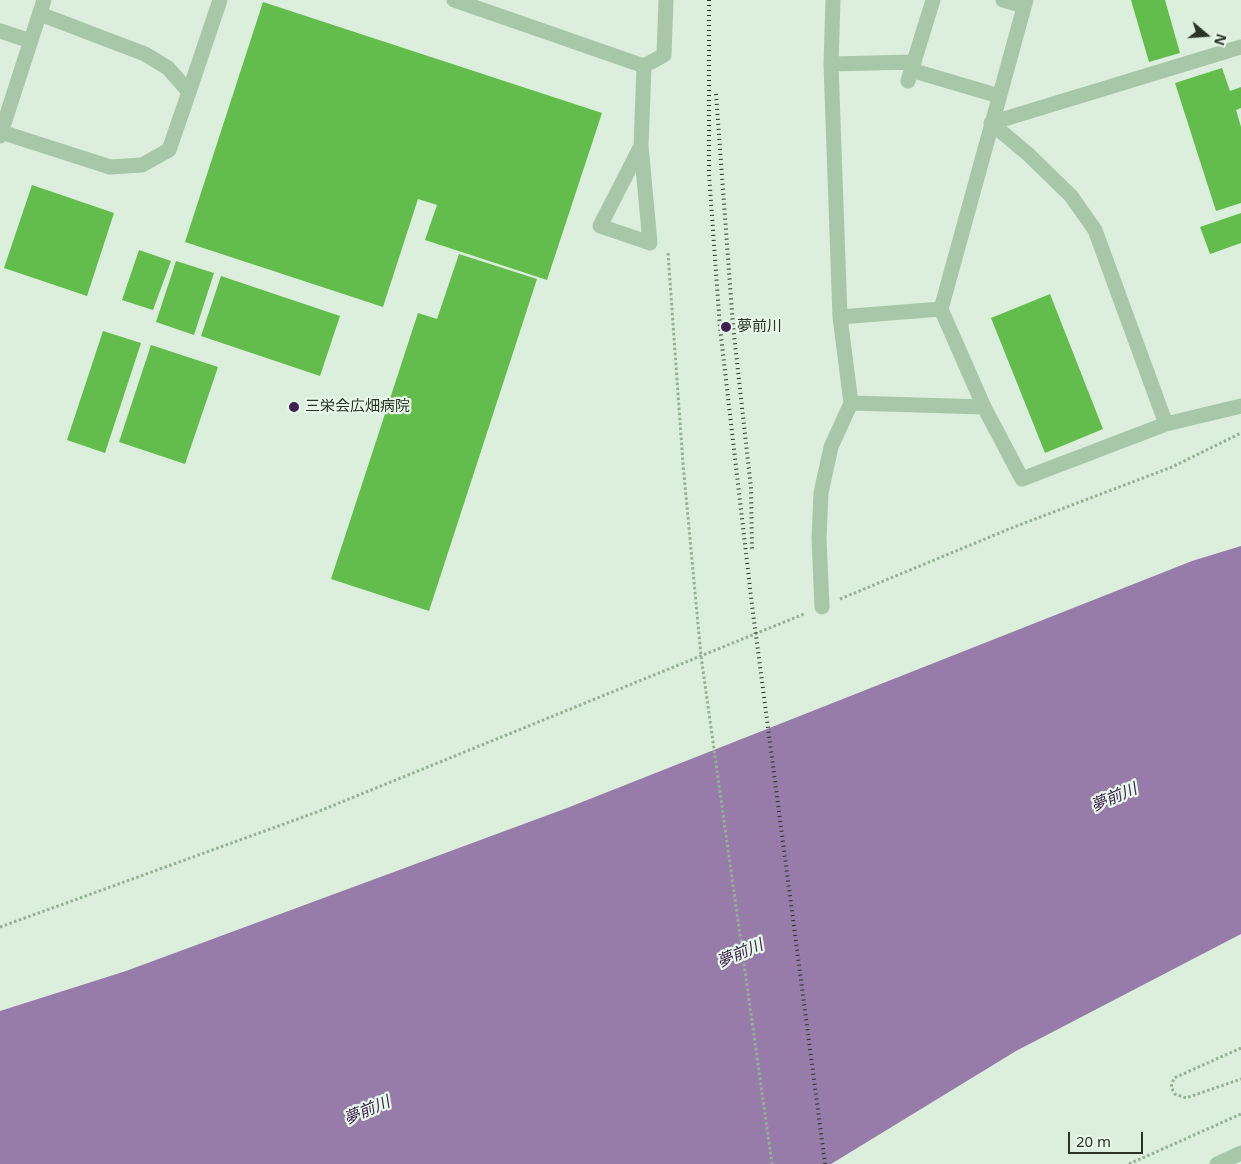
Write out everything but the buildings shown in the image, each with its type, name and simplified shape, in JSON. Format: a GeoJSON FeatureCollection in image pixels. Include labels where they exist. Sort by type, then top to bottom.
{"type":"FeatureCollection","features":[{"type":"Feature","properties":{"kind":"street"},"geometry":{"type":"LineString","coordinates":[[189,92],[168,68],[145,54],[42,7],[1,134],[110,167],[142,164],[169,150],[189,92],[220,0]]}},
{"type":"Feature","properties":{"kind":"street"},"geometry":{"type":"LineString","coordinates":[[454,0],[644,66],[664,55],[666,0]]}},
{"type":"Feature","properties":{"kind":"street"},"geometry":{"type":"LineString","coordinates":[[822,607],[819,538],[821,493],[831,447],[852,403],[840,317],[831,64],[833,0]]}},
{"type":"Feature","properties":{"kind":"street"},"geometry":{"type":"LineString","coordinates":[[911,71],[933,0]]}},
{"type":"Feature","properties":{"kind":"street"},"geometry":{"type":"LineString","coordinates":[[1003,0],[1025,3],[941,308],[984,407],[1022,479],[1166,424],[1241,406]]}},
{"type":"Feature","properties":{"kind":"street"},"geometry":{"type":"LineString","coordinates":[[0,31],[31,41]]}},
{"type":"Feature","properties":{"kind":"street"},"geometry":{"type":"LineString","coordinates":[[991,123],[1241,47]]}},
{"type":"Feature","properties":{"kind":"street"},"geometry":{"type":"LineString","coordinates":[[831,64],[911,71],[999,96]]}},
{"type":"Feature","properties":{"kind":"street"},"geometry":{"type":"LineString","coordinates":[[641,146],[600,226],[650,243],[641,146],[644,66]]}},
{"type":"Feature","properties":{"kind":"street"},"geometry":{"type":"LineString","coordinates":[[991,123],[1029,155],[1071,196],[1094,230],[1166,424]]}},
{"type":"Feature","properties":{"kind":"street"},"geometry":{"type":"LineString","coordinates":[[840,317],[941,308]]}},
{"type":"Feature","properties":{"kind":"street"},"geometry":{"type":"LineString","coordinates":[[852,403],[984,407]]}},
{"type":"Feature","properties":{"kind":"street"},"geometry":{"type":"LineString","coordinates":[[1217,1164],[1241,1153]]}},
{"type":"Feature","properties":{"kind":"path"},"geometry":{"type":"LineString","coordinates":[[650,243],[667,245],[682,464],[701,656],[772,1164]]}},
{"type":"Feature","properties":{"kind":"path"},"geometry":{"type":"LineString","coordinates":[[0,927],[317,812],[1014,527],[1172,467],[1241,433]]}},
{"type":"Feature","properties":{"kind":"path"},"geometry":{"type":"LineString","coordinates":[[1241,1048],[1174,1078],[1171,1087],[1175,1094],[1186,1098],[1241,1079]]}},
{"type":"Feature","properties":{"kind":"path"},"geometry":{"type":"LineString","coordinates":[[1129,1164],[1241,1114]]}},
{"type":"Feature","properties":{"kind":"water"},"geometry":{"type":"Polygon","coordinates":[[[1241,546],[1241,934],[1016,1051],[831,1164],[0,1164],[0,1011],[126,971],[567,808],[1192,561],[1241,546]]]}},
{"type":"Feature","properties":{"kind":"railway"},"geometry":{"type":"LineString","coordinates":[[709,0],[709,174],[720,328],[752,605],[825,1164]]}},
{"type":"Feature","properties":{"kind":"railway"},"geometry":{"type":"LineString","coordinates":[[716,94],[733,326],[751,488],[752,552]]}},
{"type":"Feature","properties":{"kind":"place","name":"夢前川"},"geometry":{"type":"Point","coordinates":[726,327]}},
{"type":"Feature","properties":{"kind":"place","name":"三栄会広畑病院"},"geometry":{"type":"Point","coordinates":[294,407]}}]}
